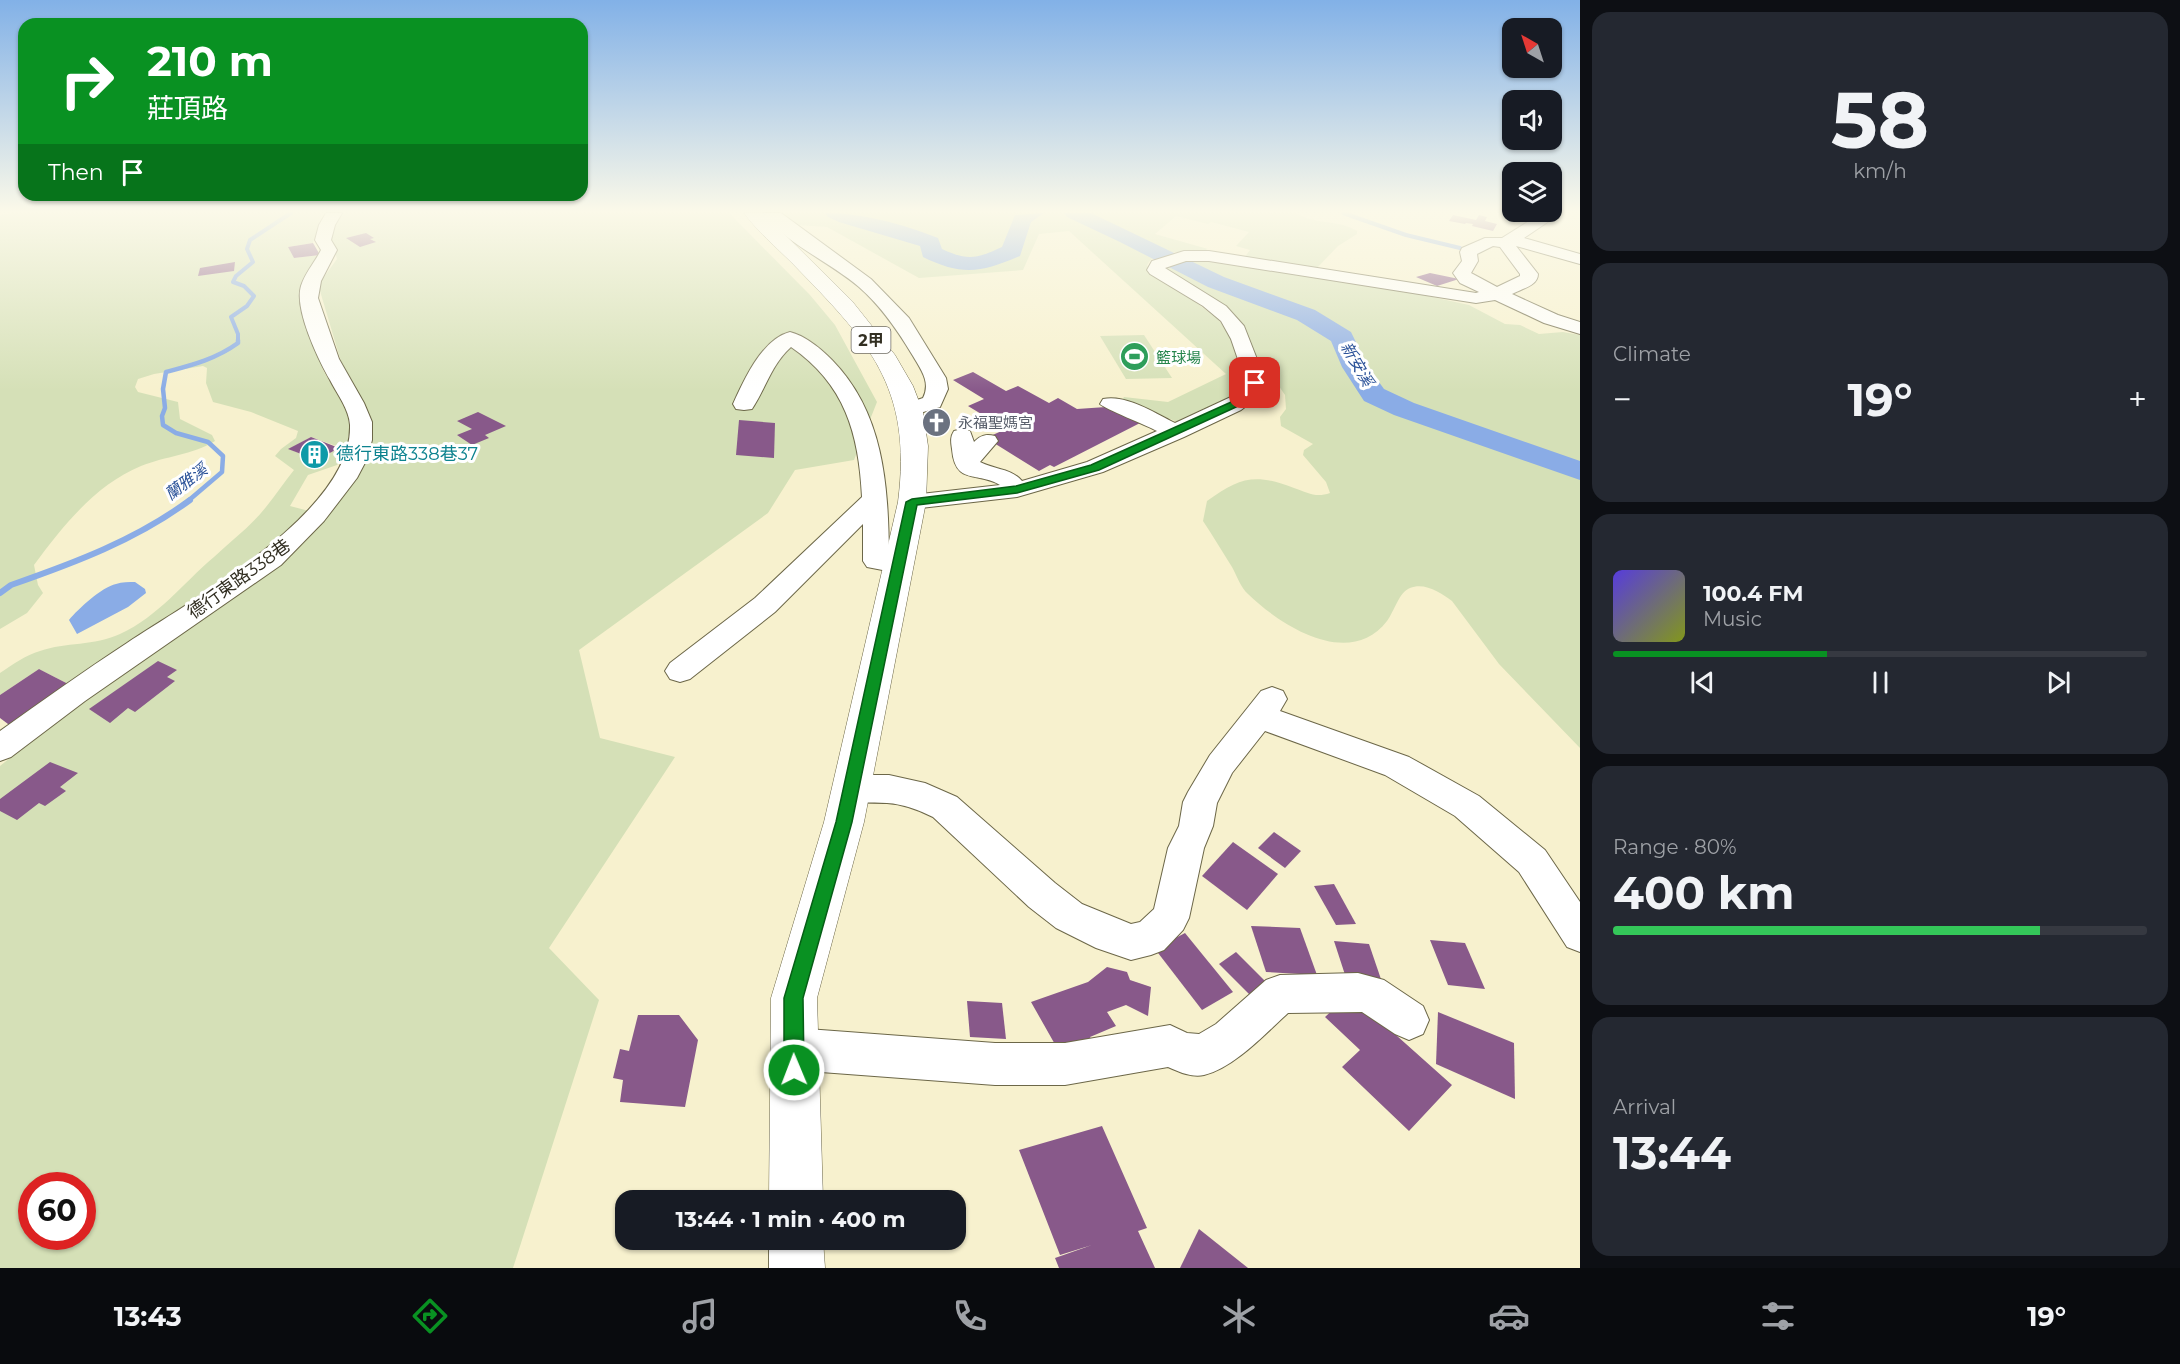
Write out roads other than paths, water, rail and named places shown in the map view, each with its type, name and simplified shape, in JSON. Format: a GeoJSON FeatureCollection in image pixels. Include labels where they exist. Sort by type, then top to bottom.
{"type":"FeatureCollection","features":[{"type":"Feature","properties":{"kind":"main road","name":"2甲"},"geometry":{"type":"LineString","coordinates":[[796,1190],[794,998],[844,822],[898,564],[894,500],[917,462],[910,410],[898,378],[853,314],[812,272]]}},
{"type":"Feature","properties":{"kind":"main road"},"geometry":{"type":"LineString","coordinates":[[796,1250],[797,1268]]}},
{"type":"Feature","properties":{"kind":"street","name":"德行東路338巷"},"geometry":{"type":"LineString","coordinates":[[0,748],[74,693],[272,559],[298,536],[325,506],[345,476],[362,435],[360,421],[351,398],[335,372],[315,321],[309,291],[317,272]]}},
{"type":"Feature","properties":{"kind":"street"},"geometry":{"type":"LineString","coordinates":[[850,272],[865,283],[902,322],[936,378],[938,388],[932,402],[910,410]]}},
{"type":"Feature","properties":{"kind":"street"},"geometry":{"type":"LineString","coordinates":[[680,671],[894,500],[1017,490],[1095,467],[1176,432],[1233,405],[1252,393],[1255,383],[1254,373],[1239,336],[1227,317],[1159,272]]}},
{"type":"Feature","properties":{"kind":"street"},"geometry":{"type":"LineString","coordinates":[[1320,272],[1402,285],[1467,299],[1497,294],[1530,279],[1528,272]]}},
{"type":"Feature","properties":{"kind":"street"},"geometry":{"type":"LineString","coordinates":[[1463,272],[1466,279],[1497,294],[1562,324],[1580,328]]}},
{"type":"Feature","properties":{"kind":"street"},"geometry":{"type":"LineString","coordinates":[[744,404],[757,374],[781,344],[790,338],[818,357],[840,384],[860,418],[872,461],[894,500]]}},
{"type":"Feature","properties":{"kind":"street"},"geometry":{"type":"LineString","coordinates":[[1112,404],[1134,411],[1176,432]]}},
{"type":"Feature","properties":{"kind":"street"},"geometry":{"type":"LineString","coordinates":[[962,436],[965,464]]}},
{"type":"Feature","properties":{"kind":"street"},"geometry":{"type":"LineString","coordinates":[[965,464],[987,441]]}},
{"type":"Feature","properties":{"kind":"street"},"geometry":{"type":"LineString","coordinates":[[965,464],[983,473],[1006,477],[1017,490]]}},
{"type":"Feature","properties":{"kind":"street"},"geometry":{"type":"LineString","coordinates":[[851,789],[890,789],[925,797],[945,807],[1042,895],[1069,916],[1109,935],[1131,942],[1151,937],[1170,918],[1186,848],[1196,826],[1200,802],[1221,764],[1265,708],[1397,766],[1467,806],[1532,861],[1580,934]]}},
{"type":"Feature","properties":{"kind":"street"},"geometry":{"type":"LineString","coordinates":[[794,1048],[995,1064],[1065,1064],[1170,1046],[1184,1053],[1203,1055],[1230,1038],[1280,994],[1358,992],[1370,994],[1409,1020]]}},
{"type":"Feature","properties":{"kind":"water"},"geometry":{"type":"Polygon","coordinates":[[[135,582],[145,589],[146,593],[128,607],[77,634],[69,620],[84,605],[110,586],[135,582]]]}},
{"type":"Feature","properties":{"kind":"waterway","name":"蘭雅溪"},"geometry":{"type":"LineString","coordinates":[[188,501],[222,472],[223,456],[208,442],[176,433],[163,425],[162,416],[165,408],[163,389],[166,372],[212,357],[238,343],[238,334],[231,317],[247,306],[254,296],[244,286],[233,282],[241,272]]}},
{"type":"Feature","properties":{"kind":"waterway","name":"新安溪"},"geometry":{"type":"LineString","coordinates":[[1197,272],[1216,282],[1306,315],[1342,337],[1355,367],[1374,395],[1404,409],[1580,471]]}},
{"type":"Feature","properties":{"kind":"waterway","name":"蘭雅溪"},"geometry":{"type":"LineString","coordinates":[[0,593],[11,585],[81,559],[126,539],[190,500]]}},
{"type":"Feature","properties":{"kind":"place","name":"籃球場"},"geometry":{"type":"Point","coordinates":[1135,357]}},
{"type":"Feature","properties":{"kind":"place","name":"永福聖媽宮"},"geometry":{"type":"Point","coordinates":[937,422]}},
{"type":"Feature","properties":{"kind":"place","name":"德行東路338巷37"},"geometry":{"type":"Point","coordinates":[315,454]}}]}
